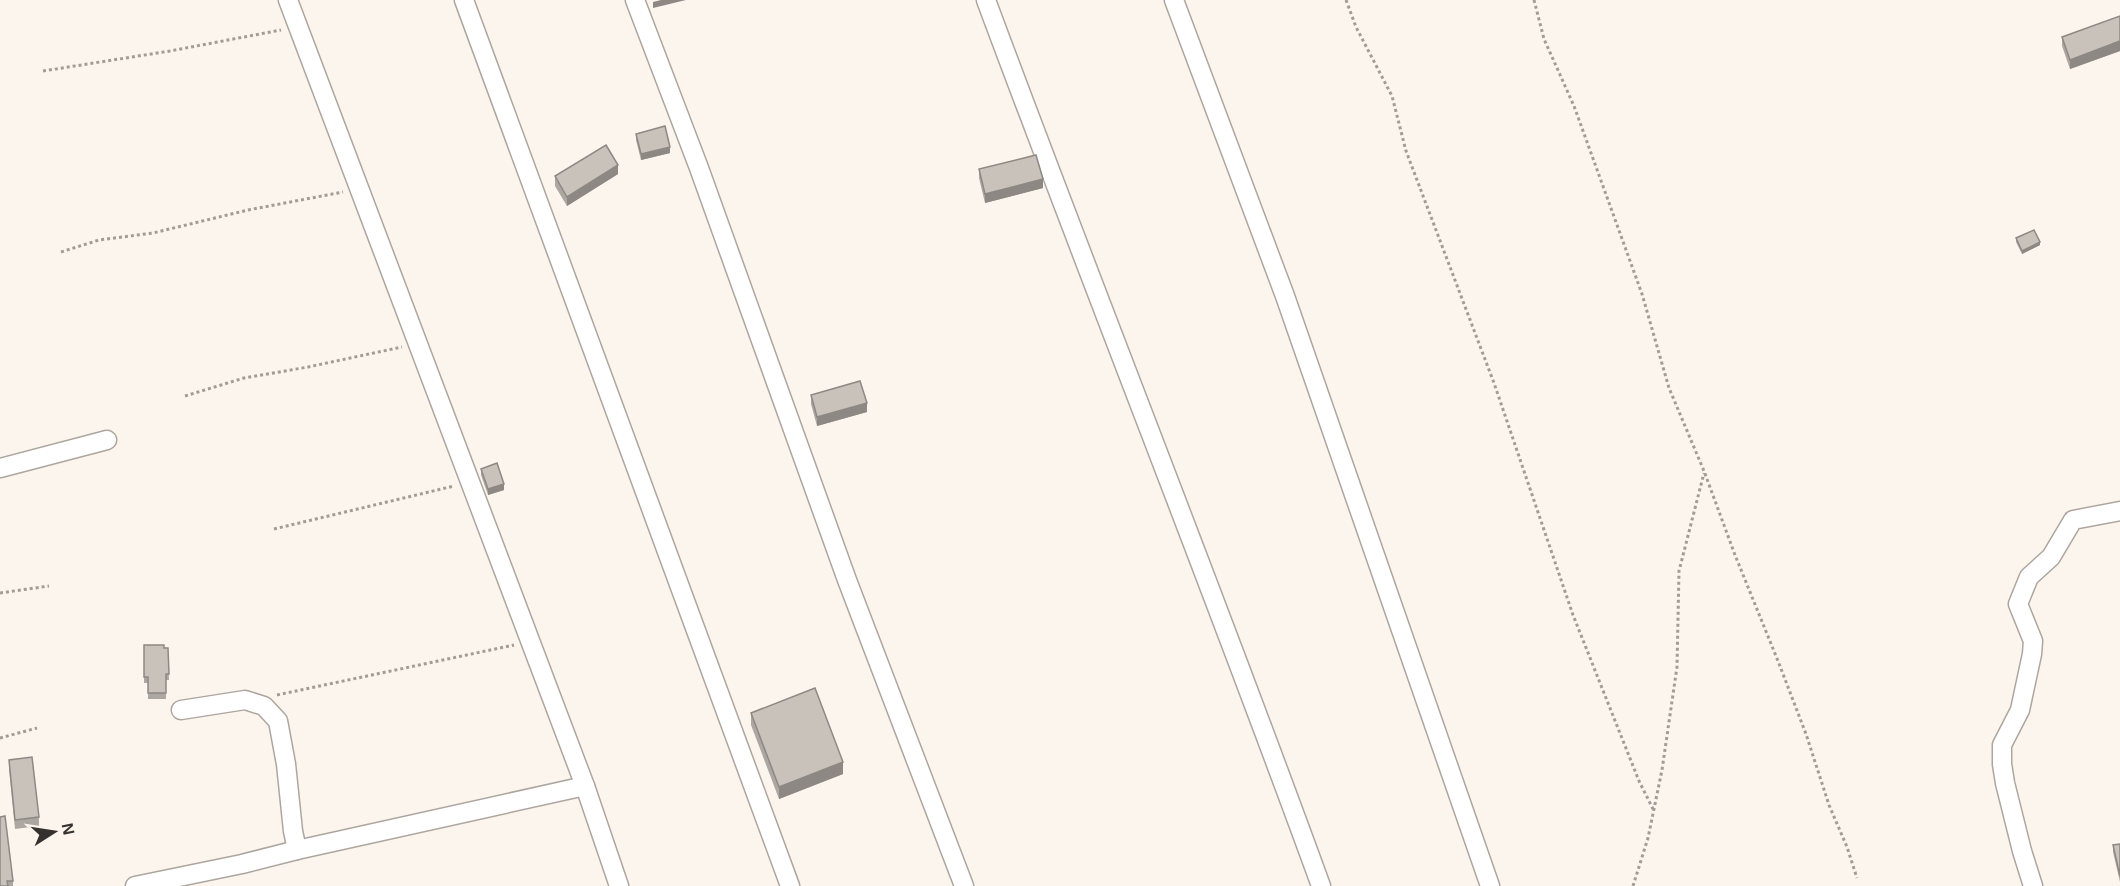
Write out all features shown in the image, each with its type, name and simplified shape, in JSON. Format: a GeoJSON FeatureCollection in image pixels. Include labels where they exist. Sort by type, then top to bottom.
{"type":"FeatureCollection","features":[{"type":"Feature","properties":{"kind":"street"},"geometry":{"type":"LineString","coordinates":[[288,0],[585,786],[619,886]]}},
{"type":"Feature","properties":{"kind":"street"},"geometry":{"type":"LineString","coordinates":[[464,0],[790,886]]}},
{"type":"Feature","properties":{"kind":"street"},"geometry":{"type":"LineString","coordinates":[[635,0],[699,168],[847,580],[964,886]]}},
{"type":"Feature","properties":{"kind":"street"},"geometry":{"type":"LineString","coordinates":[[986,0],[1321,886]]}},
{"type":"Feature","properties":{"kind":"street"},"geometry":{"type":"LineString","coordinates":[[1174,0],[1285,296],[1490,886]]}},
{"type":"Feature","properties":{"kind":"street"},"geometry":{"type":"LineString","coordinates":[[0,468],[107,440]]}},
{"type":"Feature","properties":{"kind":"street"},"geometry":{"type":"LineString","coordinates":[[2033,886],[2022,851],[2002,764],[2002,745],[2020,710],[2032,654],[2033,641],[2018,604],[2029,577],[2051,556],[2073,520],[2120,511]]}},
{"type":"Feature","properties":{"kind":"street"},"geometry":{"type":"LineString","coordinates":[[181,710],[245,700],[264,706],[278,721],[297,850]]}},
{"type":"Feature","properties":{"kind":"street"},"geometry":{"type":"LineString","coordinates":[[135,886],[585,786]]}},
{"type":"Feature","properties":{"kind":"path"},"geometry":{"type":"LineString","coordinates":[[1346,0],[1356,27],[1392,96],[1406,151],[1494,383],[1573,615],[1654,811]]}},
{"type":"Feature","properties":{"kind":"path"},"geometry":{"type":"LineString","coordinates":[[1534,0],[1544,39],[1574,106],[1642,294],[1669,388],[1704,471],[1806,734],[1829,806],[1847,847],[1857,878]]}},
{"type":"Feature","properties":{"kind":"path"},"geometry":{"type":"LineString","coordinates":[[43,71],[170,51],[297,26]]}},
{"type":"Feature","properties":{"kind":"path"},"geometry":{"type":"LineString","coordinates":[[61,252],[99,240],[153,232],[248,210],[359,189]]}},
{"type":"Feature","properties":{"kind":"path"},"geometry":{"type":"LineString","coordinates":[[185,396],[244,378],[418,344]]}},
{"type":"Feature","properties":{"kind":"path"},"geometry":{"type":"LineString","coordinates":[[1634,886],[1654,811],[1677,667],[1679,571],[1704,471]]}},
{"type":"Feature","properties":{"kind":"path"},"geometry":{"type":"LineString","coordinates":[[274,529],[471,482]]}},
{"type":"Feature","properties":{"kind":"path"},"geometry":{"type":"LineString","coordinates":[[0,593],[49,586]]}},
{"type":"Feature","properties":{"kind":"path"},"geometry":{"type":"LineString","coordinates":[[274,696],[531,642]]}},
{"type":"Feature","properties":{"kind":"path"},"geometry":{"type":"LineString","coordinates":[[0,738],[37,728]]}},
{"type":"Feature","properties":{"kind":"building"},"geometry":{"type":"Polygon","coordinates":[[[2120,16],[2120,41],[2070,60],[2062,37],[2120,16]]]}},
{"type":"Feature","properties":{"kind":"building"},"geometry":{"type":"Polygon","coordinates":[[[665,126],[670,147],[641,154],[636,134],[665,126]]]}},
{"type":"Feature","properties":{"kind":"building"},"geometry":{"type":"Polygon","coordinates":[[[606,145],[618,165],[567,197],[555,176],[606,145]]]}},
{"type":"Feature","properties":{"kind":"building"},"geometry":{"type":"Polygon","coordinates":[[[1036,155],[1043,179],[985,194],[979,169],[1036,155]]]}},
{"type":"Feature","properties":{"kind":"building"},"geometry":{"type":"Polygon","coordinates":[[[2034,230],[2040,242],[2022,251],[2016,238],[2034,230]]]}},
{"type":"Feature","properties":{"kind":"building"},"geometry":{"type":"Polygon","coordinates":[[[860,381],[867,403],[817,417],[811,395],[860,381]]]}},
{"type":"Feature","properties":{"kind":"building"},"geometry":{"type":"Polygon","coordinates":[[[497,463],[504,484],[488,489],[481,469],[497,463]]]}},
{"type":"Feature","properties":{"kind":"building"},"geometry":{"type":"Polygon","coordinates":[[[144,645],[164,645],[164,648],[168,648],[169,674],[166,674],[166,693],[148,693],[148,677],[144,677],[144,645]]]}},
{"type":"Feature","properties":{"kind":"building"},"geometry":{"type":"Polygon","coordinates":[[[815,688],[843,762],[779,787],[751,713],[815,688]]]}},
{"type":"Feature","properties":{"kind":"building"},"geometry":{"type":"Polygon","coordinates":[[[32,757],[39,817],[15,820],[9,760],[32,757]]]}},
{"type":"Feature","properties":{"kind":"building"},"geometry":{"type":"Polygon","coordinates":[[[5,816],[13,881],[7,881],[8,886],[0,886],[0,817],[5,816]]]}},
{"type":"Feature","properties":{"kind":"building"},"geometry":{"type":"Polygon","coordinates":[[[2120,844],[2120,876],[2113,845],[2120,844]]]}}]}
